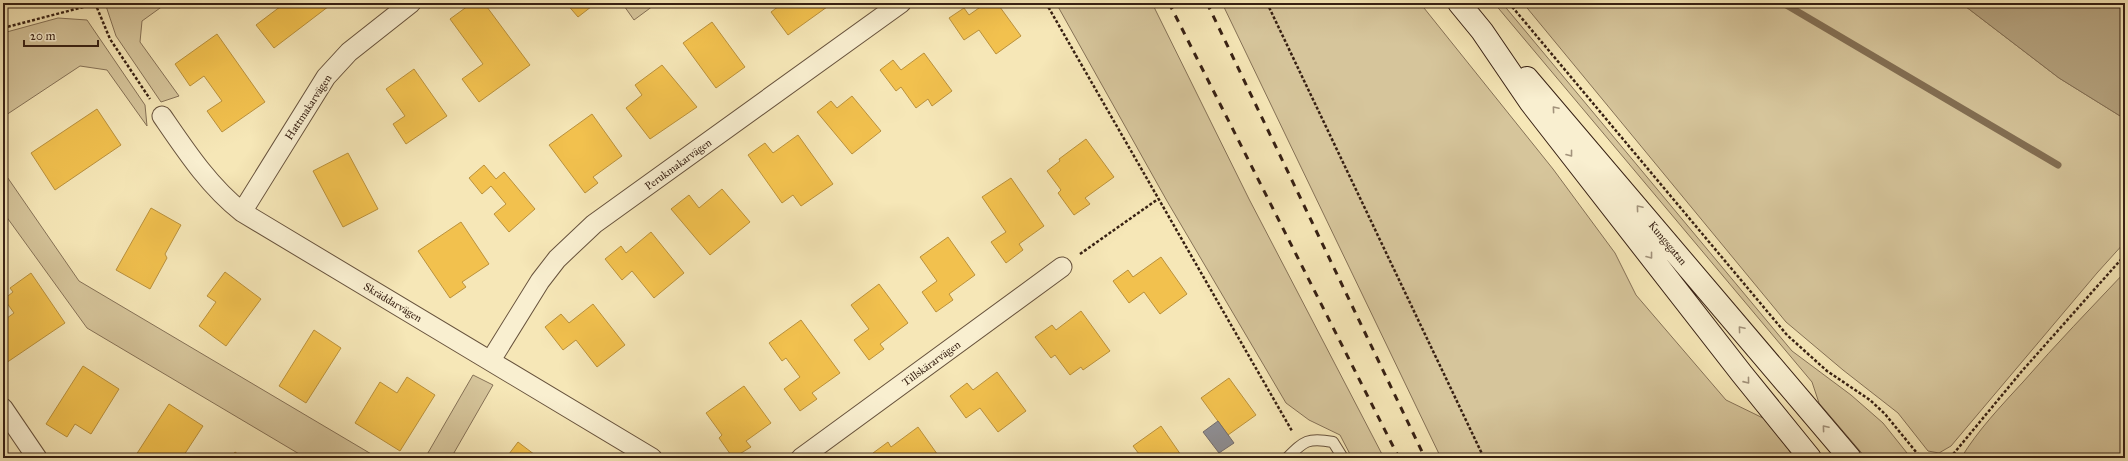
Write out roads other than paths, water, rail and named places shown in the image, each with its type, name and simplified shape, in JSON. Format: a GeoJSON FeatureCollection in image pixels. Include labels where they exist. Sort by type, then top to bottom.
{"type":"FeatureCollection","features":[{"type":"Feature","properties":{"kind":"main road","name":"Kungsgatan"},"geometry":{"type":"LineString","coordinates":[[1459,3],[1482,32],[1531,103],[1742,374],[1810,458]]}},
{"type":"Feature","properties":{"kind":"main road","name":"Kungsgatan"},"geometry":{"type":"LineString","coordinates":[[1482,32],[1542,94],[1850,458]]}},
{"type":"Feature","properties":{"kind":"street","name":"Hattmakarvägen"},"geometry":{"type":"LineString","coordinates":[[242,212],[326,77],[349,52],[411,3]]}},
{"type":"Feature","properties":{"kind":"street","name":"Perukmakarvägen"},"geometry":{"type":"LineString","coordinates":[[491,360],[540,281],[557,259],[594,224],[901,3]]}},
{"type":"Feature","properties":{"kind":"street","name":"Skräddarvägen"},"geometry":{"type":"LineString","coordinates":[[162,116],[205,177],[225,198],[242,212],[491,360],[652,458]]}},
{"type":"Feature","properties":{"kind":"street","name":"Tillskärarvägen"},"geometry":{"type":"LineString","coordinates":[[801,458],[1062,267]]}},
{"type":"Feature","properties":{"kind":"street"},"geometry":{"type":"LineString","coordinates":[[3,408],[37,458]]}},
{"type":"Feature","properties":{"kind":"lane"},"geometry":{"type":"LineString","coordinates":[[1287,458],[1299,446],[1314,438],[1333,442],[1343,458]]}},
{"type":"Feature","properties":{"kind":"waterway"},"geometry":{"type":"LineString","coordinates":[[1783,3],[2058,165]]}},
{"type":"Feature","properties":{"kind":"railway"},"geometry":{"type":"LineString","coordinates":[[1169,3],[1399,458]]}},
{"type":"Feature","properties":{"kind":"railway"},"geometry":{"type":"LineString","coordinates":[[1207,3],[1425,458]]}}]}
